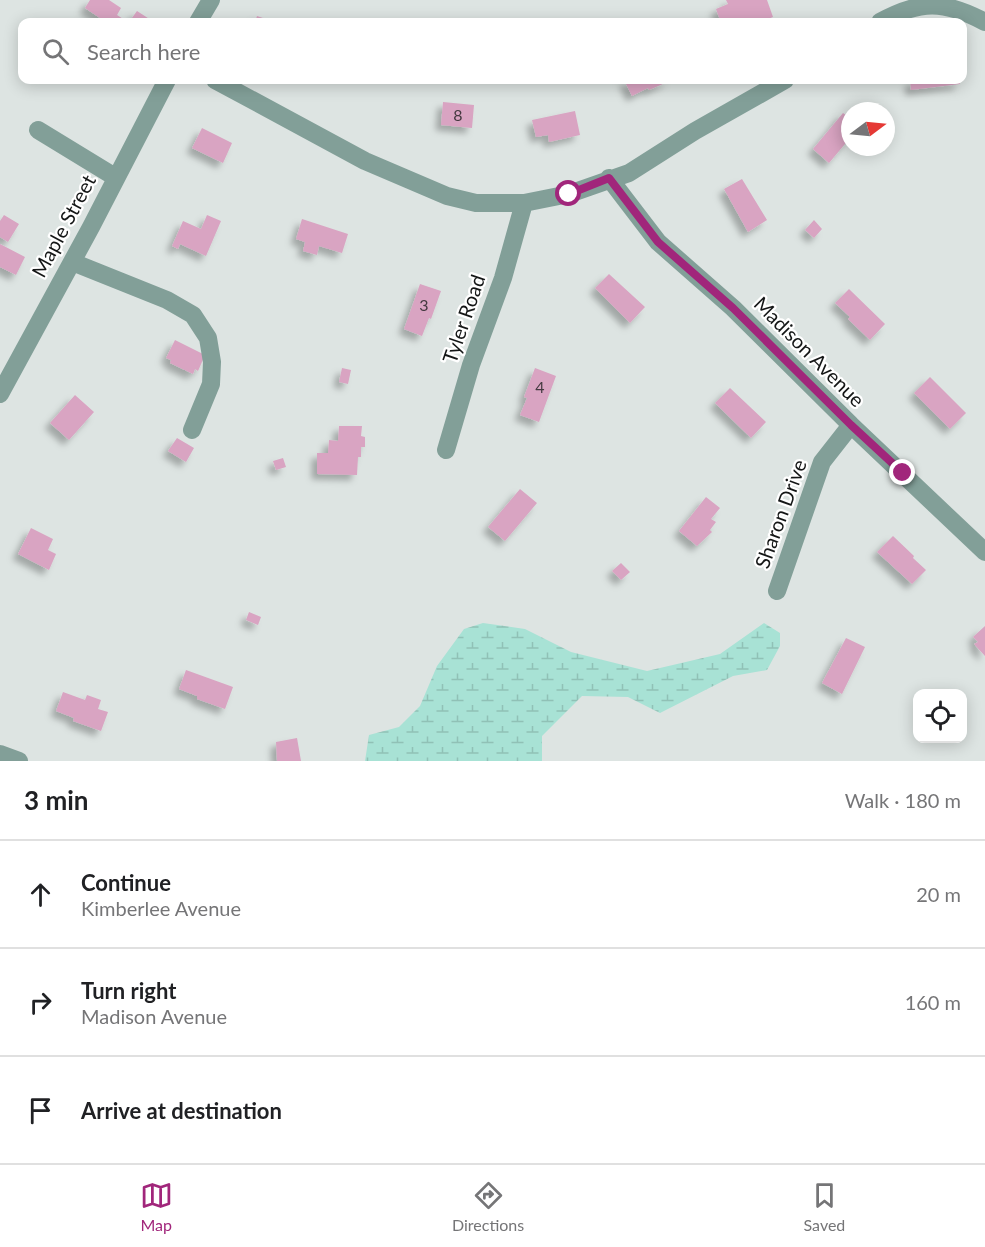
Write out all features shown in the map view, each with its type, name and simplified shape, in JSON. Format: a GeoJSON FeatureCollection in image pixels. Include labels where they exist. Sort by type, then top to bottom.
{"type":"FeatureCollection","features":[{"type":"Feature","properties":{"kind":"street"},"geometry":{"type":"LineString","coordinates":[[200,18],[210,0]]}},
{"type":"Feature","properties":{"kind":"street"},"geometry":{"type":"LineString","coordinates":[[886,18],[899,10],[933,3],[952,6],[985,22]]}},
{"type":"Feature","properties":{"kind":"street","name":"Maple Street"},"geometry":{"type":"LineString","coordinates":[[0,394],[165,84]]}},
{"type":"Feature","properties":{"kind":"street"},"geometry":{"type":"LineString","coordinates":[[221,84],[365,161],[447,196],[476,203],[524,203],[569,194],[609,178],[629,173],[778,84]]}},
{"type":"Feature","properties":{"kind":"street"},"geometry":{"type":"LineString","coordinates":[[38,130],[116,177]]}},
{"type":"Feature","properties":{"kind":"street","name":"Madison Avenue"},"geometry":{"type":"LineString","coordinates":[[609,178],[658,242],[733,308],[851,425],[985,552]]}},
{"type":"Feature","properties":{"kind":"street","name":"Tyler Road"},"geometry":{"type":"LineString","coordinates":[[446,450],[471,365],[503,278],[524,203]]}},
{"type":"Feature","properties":{"kind":"street"},"geometry":{"type":"LineString","coordinates":[[72,262],[167,300],[193,315],[208,338],[212,362],[211,384],[192,430]]}},
{"type":"Feature","properties":{"kind":"street","name":"Sharon Drive"},"geometry":{"type":"LineString","coordinates":[[777,591],[822,462],[851,425]]}},
{"type":"Feature","properties":{"kind":"street"},"geometry":{"type":"LineString","coordinates":[[0,754],[19,761]]}},
{"type":"Feature","properties":{"kind":"green space"},"geometry":{"type":"Polygon","coordinates":[[[483,623],[525,629],[571,652],[647,671],[720,654],[764,623],[780,633],[780,646],[767,670],[733,676],[660,713],[628,697],[582,696],[542,736],[542,761],[365,761],[369,735],[399,727],[420,706],[437,666],[464,629],[483,623]]]}},
{"type":"Feature","properties":{"kind":"building"},"geometry":{"type":"Polygon","coordinates":[[[90,0],[109,0],[121,8],[117,15],[122,18],[100,18],[85,8],[90,0]]]}},
{"type":"Feature","properties":{"kind":"building"},"geometry":{"type":"Polygon","coordinates":[[[726,0],[767,0],[773,17],[719,18],[716,9],[728,4],[726,0]]]}},
{"type":"Feature","properties":{"kind":"building"},"geometry":{"type":"Polygon","coordinates":[[[137,11],[148,18],[132,18],[137,11]]]}},
{"type":"Feature","properties":{"kind":"building"},"geometry":{"type":"Polygon","coordinates":[[[626,84],[663,84],[649,90],[648,88],[632,96],[626,84]]]}},
{"type":"Feature","properties":{"kind":"building"},"geometry":{"type":"Polygon","coordinates":[[[910,84],[960,84],[911,90],[910,84]]]}},
{"type":"Feature","properties":{"kind":"building"},"geometry":{"type":"Polygon","coordinates":[[[443,102],[474,105],[472,128],[441,125],[443,102]]]}},
{"type":"Feature","properties":{"kind":"building"},"geometry":{"type":"Polygon","coordinates":[[[575,111],[580,135],[549,142],[548,135],[536,137],[532,120],[575,111]]]}},
{"type":"Feature","properties":{"kind":"building"},"geometry":{"type":"Polygon","coordinates":[[[841,115],[841,149],[829,163],[813,149],[841,115]]]}},
{"type":"Feature","properties":{"kind":"building"},"geometry":{"type":"Polygon","coordinates":[[[202,128],[232,143],[223,163],[192,148],[202,128]]]}},
{"type":"Feature","properties":{"kind":"building"},"geometry":{"type":"Polygon","coordinates":[[[742,179],[767,220],[748,232],[724,189],[742,179]]]}},
{"type":"Feature","properties":{"kind":"building"},"geometry":{"type":"Polygon","coordinates":[[[4,215],[19,224],[8,242],[0,237],[0,221],[4,215]]]}},
{"type":"Feature","properties":{"kind":"building"},"geometry":{"type":"Polygon","coordinates":[[[207,215],[221,221],[206,256],[180,244],[178,249],[172,246],[183,221],[201,229],[207,215]]]}},
{"type":"Feature","properties":{"kind":"building"},"geometry":{"type":"Polygon","coordinates":[[[302,219],[348,234],[342,253],[319,246],[317,255],[303,251],[305,242],[296,239],[302,219]]]}},
{"type":"Feature","properties":{"kind":"building"},"geometry":{"type":"Polygon","coordinates":[[[814,220],[822,229],[814,238],[805,230],[814,220]]]}},
{"type":"Feature","properties":{"kind":"building"},"geometry":{"type":"Polygon","coordinates":[[[0,244],[25,257],[16,275],[0,267],[0,244]]]}},
{"type":"Feature","properties":{"kind":"building"},"geometry":{"type":"Polygon","coordinates":[[[609,274],[645,307],[630,323],[595,288],[609,274]]]}},
{"type":"Feature","properties":{"kind":"building"},"geometry":{"type":"Polygon","coordinates":[[[420,284],[441,291],[422,336],[404,329],[420,284]]]}},
{"type":"Feature","properties":{"kind":"building"},"geometry":{"type":"Polygon","coordinates":[[[849,289],[885,324],[870,340],[835,303],[849,289]]]}},
{"type":"Feature","properties":{"kind":"building"},"geometry":{"type":"Polygon","coordinates":[[[175,340],[205,355],[198,371],[195,369],[193,374],[170,363],[171,360],[166,358],[175,340]]]}},
{"type":"Feature","properties":{"kind":"building"},"geometry":{"type":"Polygon","coordinates":[[[342,368],[351,370],[348,384],[339,382],[342,368]]]}},
{"type":"Feature","properties":{"kind":"building"},"geometry":{"type":"Polygon","coordinates":[[[535,368],[556,376],[539,422],[520,415],[535,368]]]}},
{"type":"Feature","properties":{"kind":"building"},"geometry":{"type":"Polygon","coordinates":[[[930,377],[966,413],[950,429],[914,393],[930,377]]]}},
{"type":"Feature","properties":{"kind":"building"},"geometry":{"type":"Polygon","coordinates":[[[730,388],[766,422],[751,438],[715,403],[730,388]]]}},
{"type":"Feature","properties":{"kind":"building"},"geometry":{"type":"Polygon","coordinates":[[[75,395],[94,412],[69,440],[50,423],[75,395]]]}},
{"type":"Feature","properties":{"kind":"building"},"geometry":{"type":"Polygon","coordinates":[[[339,426],[362,426],[361,436],[365,437],[365,447],[361,447],[361,457],[358,457],[357,475],[317,474],[317,453],[328,453],[329,440],[338,441],[339,426]]]}},
{"type":"Feature","properties":{"kind":"building"},"geometry":{"type":"Polygon","coordinates":[[[177,438],[194,448],[186,462],[168,451],[177,438]]]}},
{"type":"Feature","properties":{"kind":"building"},"geometry":{"type":"Polygon","coordinates":[[[283,458],[286,467],[276,470],[273,461],[283,458]]]}},
{"type":"Feature","properties":{"kind":"building"},"geometry":{"type":"Polygon","coordinates":[[[520,489],[537,503],[505,541],[488,527],[520,489]]]}},
{"type":"Feature","properties":{"kind":"building"},"geometry":{"type":"Polygon","coordinates":[[[706,497],[720,508],[711,519],[716,522],[710,530],[712,532],[697,546],[679,531],[706,497]]]}},
{"type":"Feature","properties":{"kind":"building"},"geometry":{"type":"Polygon","coordinates":[[[31,528],[53,539],[48,550],[56,554],[49,570],[18,554],[31,528]]]}},
{"type":"Feature","properties":{"kind":"building"},"geometry":{"type":"Polygon","coordinates":[[[893,536],[926,570],[912,584],[877,552],[893,536]]]}},
{"type":"Feature","properties":{"kind":"building"},"geometry":{"type":"Polygon","coordinates":[[[621,563],[630,572],[621,580],[612,571],[621,563]]]}},
{"type":"Feature","properties":{"kind":"building"},"geometry":{"type":"Polygon","coordinates":[[[249,612],[261,617],[258,625],[246,620],[249,612]]]}},
{"type":"Feature","properties":{"kind":"building"},"geometry":{"type":"Polygon","coordinates":[[[985,626],[985,656],[974,644],[978,642],[973,637],[985,626]]]}},
{"type":"Feature","properties":{"kind":"building"},"geometry":{"type":"Polygon","coordinates":[[[846,638],[865,647],[842,694],[822,683],[846,638]]]}},
{"type":"Feature","properties":{"kind":"building"},"geometry":{"type":"Polygon","coordinates":[[[186,670],[233,687],[225,709],[197,699],[197,696],[179,689],[186,670]]]}},
{"type":"Feature","properties":{"kind":"building"},"geometry":{"type":"Polygon","coordinates":[[[63,692],[85,700],[87,695],[101,700],[98,709],[108,712],[101,731],[73,721],[74,718],[56,711],[63,692]]]}},
{"type":"Feature","properties":{"kind":"building"},"geometry":{"type":"Polygon","coordinates":[[[297,738],[301,761],[277,761],[276,742],[297,738]]]}},
{"type":"Feature","properties":{"kind":"route"},"geometry":{"type":"LineString","coordinates":[[569,194],[609,178],[658,242],[733,308],[903,473]]}}]}
